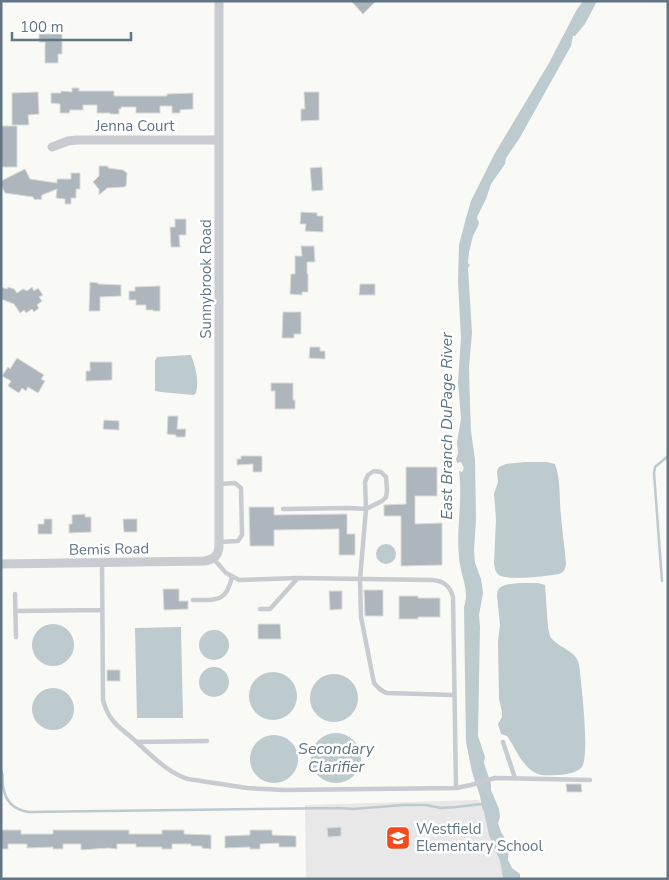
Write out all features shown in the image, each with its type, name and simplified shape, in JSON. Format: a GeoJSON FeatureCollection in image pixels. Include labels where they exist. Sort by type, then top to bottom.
{"type":"FeatureCollection","features":[{"type":"Feature","properties":{"kind":"street","name":"Sunnybrook Road"},"geometry":{"type":"LineString","coordinates":[[215,557],[219,551],[219,1]]}},
{"type":"Feature","properties":{"kind":"street","name":"Jenna Court"},"geometry":{"type":"LineString","coordinates":[[52,147],[77,140],[219,140]]}},
{"type":"Feature","properties":{"kind":"street","name":"Bemis Road"},"geometry":{"type":"LineString","coordinates":[[1,564],[205,561],[215,557]]}},
{"type":"Feature","properties":{"kind":"lane"},"geometry":{"type":"LineString","coordinates":[[282,509],[366,509],[382,502],[386,497],[388,491],[386,477],[381,472],[374,471],[370,472],[366,478],[366,509],[360,579],[361,617],[372,677],[377,688],[387,693],[454,694]]}},
{"type":"Feature","properties":{"kind":"lane"},"geometry":{"type":"LineString","coordinates":[[219,484],[235,483],[241,488],[242,526],[242,535],[238,541],[219,542]]}},
{"type":"Feature","properties":{"kind":"lane"},"geometry":{"type":"LineString","coordinates":[[215,557],[226,573],[239,580],[297,578],[439,581],[448,586],[453,597],[456,788]]}},
{"type":"Feature","properties":{"kind":"lane"},"geometry":{"type":"LineString","coordinates":[[102,562],[103,700],[106,711],[112,720],[136,742],[179,776],[228,786],[284,790],[456,788],[495,778],[590,780]]}},
{"type":"Feature","properties":{"kind":"lane"},"geometry":{"type":"LineString","coordinates":[[193,600],[213,600],[223,596],[230,588],[232,577]]}},
{"type":"Feature","properties":{"kind":"lane"},"geometry":{"type":"LineString","coordinates":[[260,609],[270,609],[297,578]]}},
{"type":"Feature","properties":{"kind":"lane"},"geometry":{"type":"LineString","coordinates":[[15,594],[16,638]]}},
{"type":"Feature","properties":{"kind":"lane"},"geometry":{"type":"LineString","coordinates":[[16,611],[102,610]]}},
{"type":"Feature","properties":{"kind":"lane"},"geometry":{"type":"LineString","coordinates":[[136,742],[206,741]]}},
{"type":"Feature","properties":{"kind":"lane"},"geometry":{"type":"LineString","coordinates":[[503,742],[515,778]]}},
{"type":"Feature","properties":{"kind":"shaded area","name":"Westfield Elementary School"},"geometry":{"type":"Polygon","coordinates":[[[479,800],[491,840],[500,861],[503,879],[306,879],[305,805],[479,800]]]}},
{"type":"Feature","properties":{"kind":"water"},"geometry":{"type":"Polygon","coordinates":[[[583,1],[597,1],[585,24],[573,36],[571,46],[519,139],[506,158],[505,164],[491,184],[477,218],[479,223],[469,252],[468,263],[470,265],[468,268],[472,333],[469,367],[471,431],[475,460],[476,519],[474,550],[475,563],[481,579],[483,593],[479,615],[478,736],[485,757],[484,763],[491,784],[491,790],[499,809],[500,817],[498,823],[509,845],[508,860],[512,868],[520,874],[520,879],[503,879],[500,861],[489,835],[466,742],[464,607],[466,594],[458,546],[459,471],[462,472],[464,468],[461,462],[457,463],[456,459],[461,419],[458,382],[461,338],[458,282],[459,245],[471,201],[495,153],[549,63],[583,1]]]}},
{"type":"Feature","properties":{"kind":"water"},"geometry":{"type":"Polygon","coordinates":[[[191,355],[197,379],[197,388],[194,395],[155,391],[155,361],[157,357],[191,355]]]}},
{"type":"Feature","properties":{"kind":"water"},"geometry":{"type":"Polygon","coordinates":[[[525,462],[555,464],[557,470],[566,564],[564,570],[559,574],[510,578],[499,575],[495,570],[496,519],[494,494],[498,482],[497,471],[499,467],[506,464],[525,462]]]}},
{"type":"Feature","properties":{"kind":"water"},"geometry":{"type":"Polygon","coordinates":[[[386,544],[393,547],[396,554],[393,561],[386,564],[379,561],[376,554],[379,547],[386,544]]]}},
{"type":"Feature","properties":{"kind":"water"},"geometry":{"type":"Polygon","coordinates":[[[538,583],[545,585],[550,636],[571,653],[579,664],[584,717],[584,760],[580,769],[563,775],[542,775],[532,771],[524,763],[507,736],[501,734],[498,724],[502,717],[502,712],[499,699],[498,641],[500,625],[498,591],[501,587],[508,584],[538,583]]]}},
{"type":"Feature","properties":{"kind":"water"},"geometry":{"type":"Polygon","coordinates":[[[53,624],[68,630],[74,645],[68,660],[53,666],[38,660],[32,645],[38,630],[53,624]]]}},
{"type":"Feature","properties":{"kind":"water"},"geometry":{"type":"Polygon","coordinates":[[[181,627],[183,718],[137,718],[135,628],[181,627]]]}},
{"type":"Feature","properties":{"kind":"water"},"geometry":{"type":"Polygon","coordinates":[[[214,630],[225,634],[229,645],[225,656],[214,660],[203,656],[199,645],[203,634],[214,630]]]}},
{"type":"Feature","properties":{"kind":"water"},"geometry":{"type":"Polygon","coordinates":[[[214,667],[225,671],[229,682],[225,693],[214,697],[203,693],[199,682],[203,671],[214,667]]]}},
{"type":"Feature","properties":{"kind":"water"},"geometry":{"type":"Polygon","coordinates":[[[268,672],[278,672],[287,676],[293,682],[296,687],[296,705],[287,716],[278,720],[268,720],[259,716],[253,710],[249,701],[249,691],[253,682],[259,676],[268,672]]]}},
{"type":"Feature","properties":{"kind":"water"},"geometry":{"type":"Polygon","coordinates":[[[334,674],[343,676],[351,681],[356,689],[358,698],[356,707],[351,715],[343,720],[334,722],[325,720],[317,715],[312,707],[310,698],[312,689],[317,681],[325,676],[334,674]]]}},
{"type":"Feature","properties":{"kind":"water"},"geometry":{"type":"Polygon","coordinates":[[[53,688],[68,694],[74,709],[68,724],[53,730],[38,724],[32,709],[38,694],[53,688]]]}},
{"type":"Feature","properties":{"kind":"water","name":"Secondary Clarifier"},"geometry":{"type":"Polygon","coordinates":[[[336,733],[345,735],[356,744],[361,758],[359,767],[350,778],[336,783],[327,781],[316,772],[311,758],[313,749],[322,738],[336,733]]]}},
{"type":"Feature","properties":{"kind":"water","name":"Secondary Clarifier"},"geometry":{"type":"Polygon","coordinates":[[[269,735],[279,735],[288,739],[294,745],[297,750],[297,768],[288,779],[279,783],[269,783],[260,779],[254,773],[250,764],[250,754],[254,745],[260,739],[269,735]]]}},
{"type":"Feature","properties":{"kind":"building"},"geometry":{"type":"Polygon","coordinates":[[[351,1],[376,1],[363,14],[351,1]]]}},
{"type":"Feature","properties":{"kind":"building"},"geometry":{"type":"Polygon","coordinates":[[[39,34],[62,34],[62,54],[58,54],[58,63],[45,63],[45,42],[39,42],[39,34]]]}},
{"type":"Feature","properties":{"kind":"building"},"geometry":{"type":"Polygon","coordinates":[[[72,88],[79,88],[79,91],[114,91],[114,96],[167,96],[167,94],[193,93],[193,109],[172,113],[172,106],[160,106],[160,113],[136,113],[136,107],[121,107],[119,114],[110,114],[97,113],[97,105],[83,105],[83,110],[70,110],[69,113],[60,113],[60,104],[51,103],[51,93],[61,93],[61,91],[72,92],[72,88]]]}},
{"type":"Feature","properties":{"kind":"building"},"geometry":{"type":"Polygon","coordinates":[[[38,92],[39,114],[28,115],[29,125],[12,125],[12,93],[38,92]]]}},
{"type":"Feature","properties":{"kind":"building"},"geometry":{"type":"Polygon","coordinates":[[[304,92],[319,92],[319,120],[301,121],[301,109],[305,109],[304,92]]]}},
{"type":"Feature","properties":{"kind":"building"},"geometry":{"type":"Polygon","coordinates":[[[1,126],[17,126],[17,167],[1,167],[1,126]]]}},
{"type":"Feature","properties":{"kind":"building"},"geometry":{"type":"Polygon","coordinates":[[[99,166],[123,170],[127,173],[126,186],[107,188],[99,195],[99,189],[93,182],[99,176],[99,166]]]}},
{"type":"Feature","properties":{"kind":"building"},"geometry":{"type":"Polygon","coordinates":[[[322,167],[323,190],[312,191],[310,168],[322,167]]]}},
{"type":"Feature","properties":{"kind":"building"},"geometry":{"type":"Polygon","coordinates":[[[25,169],[30,179],[57,183],[57,179],[71,179],[71,173],[80,173],[80,189],[76,189],[76,198],[71,198],[71,204],[65,204],[65,199],[56,198],[57,189],[42,195],[41,200],[5,193],[1,181],[25,169]]]}},
{"type":"Feature","properties":{"kind":"building"},"geometry":{"type":"Polygon","coordinates":[[[301,212],[317,213],[317,216],[323,216],[323,232],[305,231],[306,224],[300,224],[301,212]]]}},
{"type":"Feature","properties":{"kind":"building"},"geometry":{"type":"Polygon","coordinates":[[[175,219],[186,219],[186,235],[179,235],[180,247],[171,247],[170,227],[175,227],[175,219]]]}},
{"type":"Feature","properties":{"kind":"building"},"geometry":{"type":"Polygon","coordinates":[[[301,246],[314,246],[315,262],[307,262],[308,292],[302,292],[302,295],[290,294],[291,274],[295,274],[295,256],[302,256],[301,246]]]}},
{"type":"Feature","properties":{"kind":"building"},"geometry":{"type":"Polygon","coordinates":[[[90,282],[121,285],[121,296],[100,297],[100,311],[89,311],[90,282]]]}},
{"type":"Feature","properties":{"kind":"building"},"geometry":{"type":"Polygon","coordinates":[[[360,284],[375,284],[375,295],[359,295],[360,284]]]}},
{"type":"Feature","properties":{"kind":"building"},"geometry":{"type":"Polygon","coordinates":[[[160,286],[160,311],[146,310],[146,305],[136,305],[136,300],[129,300],[129,291],[135,291],[135,287],[160,286]]]}},
{"type":"Feature","properties":{"kind":"building"},"geometry":{"type":"Polygon","coordinates":[[[1,287],[14,289],[17,293],[23,289],[27,291],[32,287],[34,291],[38,288],[43,295],[39,297],[42,301],[37,305],[39,308],[34,312],[32,309],[26,313],[24,310],[20,313],[14,304],[1,299],[1,287]]]}},
{"type":"Feature","properties":{"kind":"building"},"geometry":{"type":"Polygon","coordinates":[[[283,312],[301,312],[301,334],[294,334],[294,338],[282,338],[283,312]]]}},
{"type":"Feature","properties":{"kind":"building"},"geometry":{"type":"Polygon","coordinates":[[[310,347],[320,347],[320,351],[325,351],[325,359],[309,358],[310,347]]]}},
{"type":"Feature","properties":{"kind":"building"},"geometry":{"type":"Polygon","coordinates":[[[17,358],[44,375],[41,379],[45,381],[38,393],[28,387],[26,391],[22,388],[19,393],[8,386],[11,381],[2,376],[8,367],[10,369],[17,358]]]}},
{"type":"Feature","properties":{"kind":"building"},"geometry":{"type":"Polygon","coordinates":[[[90,362],[112,362],[112,380],[86,381],[86,371],[90,371],[90,362]]]}},
{"type":"Feature","properties":{"kind":"building"},"geometry":{"type":"Polygon","coordinates":[[[271,383],[293,383],[295,409],[275,409],[275,391],[271,391],[271,383]]]}},
{"type":"Feature","properties":{"kind":"building"},"geometry":{"type":"Polygon","coordinates":[[[168,416],[178,416],[177,429],[186,429],[185,437],[167,434],[168,416]]]}},
{"type":"Feature","properties":{"kind":"building"},"geometry":{"type":"Polygon","coordinates":[[[104,420],[119,421],[119,430],[103,429],[104,420]]]}},
{"type":"Feature","properties":{"kind":"building"},"geometry":{"type":"Polygon","coordinates":[[[241,456],[262,456],[262,472],[253,472],[253,464],[237,465],[237,459],[241,459],[241,456]]]}},
{"type":"Feature","properties":{"kind":"building"},"geometry":{"type":"Polygon","coordinates":[[[406,467],[437,467],[437,496],[415,496],[415,524],[442,523],[442,565],[401,566],[401,516],[384,516],[384,505],[406,504],[406,467]]]}},
{"type":"Feature","properties":{"kind":"building"},"geometry":{"type":"Polygon","coordinates":[[[249,507],[274,507],[274,515],[347,514],[347,534],[355,534],[355,555],[339,555],[339,529],[274,530],[274,546],[250,546],[249,507]]]}},
{"type":"Feature","properties":{"kind":"building"},"geometry":{"type":"Polygon","coordinates":[[[85,514],[85,517],[91,517],[91,532],[69,533],[72,515],[85,514]]]}},
{"type":"Feature","properties":{"kind":"building"},"geometry":{"type":"Polygon","coordinates":[[[44,519],[52,519],[52,534],[38,534],[38,524],[44,524],[44,519]]]}},
{"type":"Feature","properties":{"kind":"building"},"geometry":{"type":"Polygon","coordinates":[[[123,519],[137,519],[137,532],[124,532],[123,519]]]}},
{"type":"Feature","properties":{"kind":"building"},"geometry":{"type":"Polygon","coordinates":[[[163,589],[179,589],[179,601],[188,601],[188,609],[164,610],[163,589]]]}},
{"type":"Feature","properties":{"kind":"building"},"geometry":{"type":"Polygon","coordinates":[[[364,590],[383,590],[383,616],[365,616],[364,590]]]}},
{"type":"Feature","properties":{"kind":"building"},"geometry":{"type":"Polygon","coordinates":[[[329,591],[342,591],[342,609],[330,610],[329,591]]]}},
{"type":"Feature","properties":{"kind":"building"},"geometry":{"type":"Polygon","coordinates":[[[399,596],[440,598],[440,617],[399,619],[399,596]]]}},
{"type":"Feature","properties":{"kind":"building"},"geometry":{"type":"Polygon","coordinates":[[[258,624],[280,624],[281,639],[258,639],[258,624]]]}},
{"type":"Feature","properties":{"kind":"building"},"geometry":{"type":"Polygon","coordinates":[[[107,670],[120,670],[120,681],[107,681],[107,670]]]}},
{"type":"Feature","properties":{"kind":"building"},"geometry":{"type":"Polygon","coordinates":[[[566,784],[581,784],[582,792],[567,792],[566,784]]]}},
{"type":"Feature","properties":{"kind":"building"},"geometry":{"type":"Polygon","coordinates":[[[341,827],[341,836],[328,837],[327,828],[341,827]]]}},
{"type":"Feature","properties":{"kind":"building"},"geometry":{"type":"Polygon","coordinates":[[[1,830],[21,830],[21,834],[53,834],[53,830],[129,830],[129,834],[162,834],[162,830],[184,830],[184,834],[211,835],[211,849],[202,848],[202,846],[191,846],[191,844],[172,844],[172,849],[162,849],[162,847],[136,847],[136,844],[117,844],[117,849],[81,850],[81,844],[63,844],[63,849],[53,849],[53,847],[27,848],[27,844],[8,844],[8,849],[1,849],[1,830]]]}},
{"type":"Feature","properties":{"kind":"building"},"geometry":{"type":"Polygon","coordinates":[[[250,830],[272,830],[272,835],[296,836],[296,847],[279,847],[279,843],[260,844],[260,849],[250,849],[250,847],[225,848],[225,836],[250,835],[250,830]]]}},
{"type":"Feature","properties":{"kind":"waterway"},"geometry":{"type":"LineString","coordinates":[[662,581],[654,473],[655,467],[668,456]]}},
{"type":"Feature","properties":{"kind":"waterway"},"geometry":{"type":"LineString","coordinates":[[1,770],[4,791],[8,800],[15,807],[29,812],[353,809],[403,805],[426,805],[441,808],[482,804]]}},
{"type":"Feature","properties":{"kind":"place","name":"Westfield Elementary School"},"geometry":{"type":"Point","coordinates":[398,838]}},
{"type":"Feature","properties":{"kind":"water label","name":"East Branch DuPage River"},"geometry":{"type":"Point","coordinates":[447,426]}}]}
